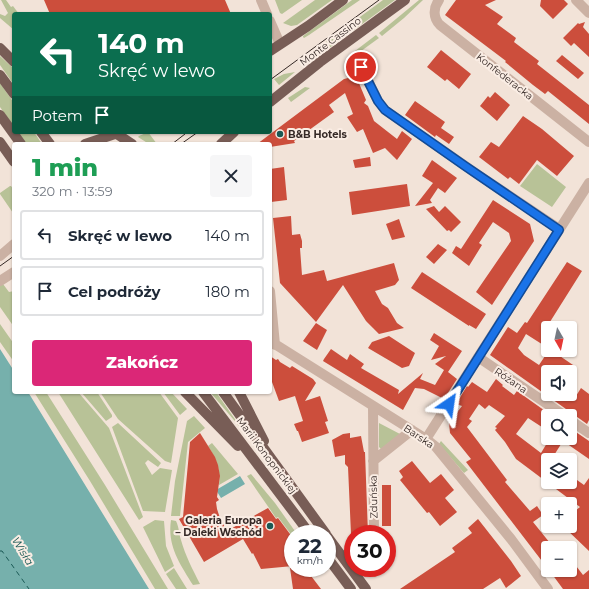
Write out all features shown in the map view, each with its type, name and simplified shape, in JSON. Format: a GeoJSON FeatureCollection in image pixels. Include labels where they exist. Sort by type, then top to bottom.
{"type":"FeatureCollection","features":[{"type":"Feature","properties":{"kind":"main road"},"geometry":{"type":"LineString","coordinates":[[272,50],[308,26],[343,0]]}},
{"type":"Feature","properties":{"kind":"main road","name":"Monte Cassino"},"geometry":{"type":"LineString","coordinates":[[272,100],[320,62],[405,0]]}},
{"type":"Feature","properties":{"kind":"main road"},"geometry":{"type":"LineString","coordinates":[[0,48],[12,60]]}},
{"type":"Feature","properties":{"kind":"main road"},"geometry":{"type":"LineString","coordinates":[[0,75],[12,91]]}},
{"type":"Feature","properties":{"kind":"main road"},"geometry":{"type":"LineString","coordinates":[[0,114],[12,131]]}},
{"type":"Feature","properties":{"kind":"main road"},"geometry":{"type":"LineString","coordinates":[[90,142],[112,134]]}},
{"type":"Feature","properties":{"kind":"main road"},"geometry":{"type":"LineString","coordinates":[[120,134],[130,142]]}},
{"type":"Feature","properties":{"kind":"main road"},"geometry":{"type":"LineString","coordinates":[[223,142],[232,134]]}},
{"type":"Feature","properties":{"kind":"main road"},"geometry":{"type":"LineString","coordinates":[[0,142],[12,159]]}},
{"type":"Feature","properties":{"kind":"main road"},"geometry":{"type":"LineString","coordinates":[[187,394],[263,471]]}},
{"type":"Feature","properties":{"kind":"main road","name":"Marii Konopnickiej"},"geometry":{"type":"LineString","coordinates":[[205,394],[303,525]]}},
{"type":"Feature","properties":{"kind":"main road","name":"Marii Konopnickiej"},"geometry":{"type":"LineString","coordinates":[[224,394],[319,525]]}},
{"type":"Feature","properties":{"kind":"main road"},"geometry":{"type":"LineString","coordinates":[[240,394],[275,464]]}},
{"type":"Feature","properties":{"kind":"main road","name":"Marii Konopnickiej"},"geometry":{"type":"LineString","coordinates":[[336,548],[366,589]]}},
{"type":"Feature","properties":{"kind":"main road"},"geometry":{"type":"LineString","coordinates":[[336,569],[351,589]]}},
{"type":"Feature","properties":{"kind":"street"},"geometry":{"type":"LineString","coordinates":[[261,0],[266,12]]}},
{"type":"Feature","properties":{"kind":"street"},"geometry":{"type":"LineString","coordinates":[[576,0],[589,13]]}},
{"type":"Feature","properties":{"kind":"street","name":"Konfederacka"},"geometry":{"type":"LineString","coordinates":[[437,2],[435,18],[440,25],[589,142]]}},
{"type":"Feature","properties":{"kind":"street"},"geometry":{"type":"LineString","coordinates":[[272,26],[280,44]]}},
{"type":"Feature","properties":{"kind":"street"},"geometry":{"type":"LineString","coordinates":[[361,67],[378,101],[385,110],[464,166],[559,230]]}},
{"type":"Feature","properties":{"kind":"street"},"geometry":{"type":"LineString","coordinates":[[426,439],[589,183]]}},
{"type":"Feature","properties":{"kind":"street"},"geometry":{"type":"LineString","coordinates":[[0,256],[12,246]]}},
{"type":"Feature","properties":{"kind":"street"},"geometry":{"type":"LineString","coordinates":[[0,281],[12,273]]}},
{"type":"Feature","properties":{"kind":"street"},"geometry":{"type":"LineString","coordinates":[[272,326],[273,343]]}},
{"type":"Feature","properties":{"kind":"street","name":"Barska"},"geometry":{"type":"LineString","coordinates":[[273,343],[426,439],[441,453],[511,539],[548,589]]}},
{"type":"Feature","properties":{"kind":"street","name":"Różana"},"geometry":{"type":"LineString","coordinates":[[478,357],[555,409]]}},
{"type":"Feature","properties":{"kind":"street","name":"Zduńska"},"geometry":{"type":"LineString","coordinates":[[373,407],[374,525]]}},
{"type":"Feature","properties":{"kind":"street"},"geometry":{"type":"LineString","coordinates":[[577,425],[589,433]]}},
{"type":"Feature","properties":{"kind":"street","name":"Zduńska"},"geometry":{"type":"LineString","coordinates":[[373,461],[412,430]]}},
{"type":"Feature","properties":{"kind":"green space"},"geometry":{"type":"Polygon","coordinates":[[[1,0],[6,0],[11,7],[13,6],[18,12],[12,12],[12,28],[0,18],[0,14],[5,16],[8,13],[1,0]]]}},
{"type":"Feature","properties":{"kind":"green space"},"geometry":{"type":"Polygon","coordinates":[[[275,0],[302,0],[282,14],[280,13],[275,0]]]}},
{"type":"Feature","properties":{"kind":"green space"},"geometry":{"type":"Polygon","coordinates":[[[315,0],[332,0],[297,25],[291,26],[283,23],[315,0]]]}},
{"type":"Feature","properties":{"kind":"green space"},"geometry":{"type":"Polygon","coordinates":[[[352,0],[360,0],[309,35],[304,38],[303,37],[303,36],[352,0]]]}},
{"type":"Feature","properties":{"kind":"green space"},"geometry":{"type":"Polygon","coordinates":[[[383,0],[395,0],[332,46],[313,57],[300,61],[383,0]]]}},
{"type":"Feature","properties":{"kind":"green space"},"geometry":{"type":"Polygon","coordinates":[[[419,0],[423,0],[404,18],[382,36],[379,33],[419,0]]]}},
{"type":"Feature","properties":{"kind":"green space"},"geometry":{"type":"Polygon","coordinates":[[[376,35],[379,38],[357,54],[355,51],[376,35]]]}},
{"type":"Feature","properties":{"kind":"green space"},"geometry":{"type":"Polygon","coordinates":[[[0,56],[12,67],[12,82],[0,65],[0,56]]]}},
{"type":"Feature","properties":{"kind":"green space"},"geometry":{"type":"Polygon","coordinates":[[[295,72],[279,85],[274,79],[284,74],[295,72]]]}},
{"type":"Feature","properties":{"kind":"green space"},"geometry":{"type":"Polygon","coordinates":[[[0,83],[12,100],[12,124],[0,107],[0,83]]]}},
{"type":"Feature","properties":{"kind":"green space"},"geometry":{"type":"Polygon","coordinates":[[[305,87],[310,88],[291,102],[288,98],[305,87]]]}},
{"type":"Feature","properties":{"kind":"green space"},"geometry":{"type":"Polygon","coordinates":[[[19,134],[35,134],[41,142],[25,142],[19,134]]]}},
{"type":"Feature","properties":{"kind":"green space"},"geometry":{"type":"Polygon","coordinates":[[[150,134],[156,142],[146,142],[138,137],[150,134]]]}},
{"type":"Feature","properties":{"kind":"green space"},"geometry":{"type":"Polygon","coordinates":[[[537,164],[566,187],[552,207],[520,186],[537,164]]]}},
{"type":"Feature","properties":{"kind":"green space"},"geometry":{"type":"Polygon","coordinates":[[[10,186],[12,187],[12,212],[0,194],[10,186]]]}},
{"type":"Feature","properties":{"kind":"green space"},"geometry":{"type":"Polygon","coordinates":[[[0,280],[9,292],[12,291],[12,324],[0,307],[0,280]]]}},
{"type":"Feature","properties":{"kind":"green space"},"geometry":{"type":"Polygon","coordinates":[[[0,324],[12,341],[12,359],[0,342],[0,324]]]}},
{"type":"Feature","properties":{"kind":"green space"},"geometry":{"type":"Polygon","coordinates":[[[35,394],[47,394],[168,589],[155,589],[35,394]]]}},
{"type":"Feature","properties":{"kind":"green space"},"geometry":{"type":"Polygon","coordinates":[[[59,394],[80,394],[109,428],[143,517],[139,520],[59,394]]]}},
{"type":"Feature","properties":{"kind":"green space"},"geometry":{"type":"Polygon","coordinates":[[[83,394],[98,394],[112,415],[112,417],[106,421],[83,394]]]}},
{"type":"Feature","properties":{"kind":"green space"},"geometry":{"type":"Polygon","coordinates":[[[101,394],[160,394],[178,418],[171,463],[165,461],[118,419],[101,394]]]}},
{"type":"Feature","properties":{"kind":"green space"},"geometry":{"type":"Polygon","coordinates":[[[164,394],[173,394],[187,409],[180,415],[164,394]]]}},
{"type":"Feature","properties":{"kind":"green space"},"geometry":{"type":"Polygon","coordinates":[[[212,394],[217,394],[239,426],[212,394]]]}},
{"type":"Feature","properties":{"kind":"green space"},"geometry":{"type":"Polygon","coordinates":[[[194,416],[205,428],[188,442],[180,516],[171,516],[175,481],[187,421],[194,416]]]}},
{"type":"Feature","properties":{"kind":"green space"},"geometry":{"type":"Polygon","coordinates":[[[118,423],[161,463],[158,467],[148,460],[145,463],[152,475],[160,468],[172,470],[165,512],[143,511],[112,427],[118,423]]]}},
{"type":"Feature","properties":{"kind":"green space"},"geometry":{"type":"Polygon","coordinates":[[[379,423],[400,434],[381,449],[379,447],[379,423]]]}},
{"type":"Feature","properties":{"kind":"green space"},"geometry":{"type":"Polygon","coordinates":[[[441,441],[468,470],[464,473],[439,444],[441,441]]]}},
{"type":"Feature","properties":{"kind":"green space"},"geometry":{"type":"Polygon","coordinates":[[[212,443],[238,474],[219,485],[217,464],[208,446],[212,443]]]}},
{"type":"Feature","properties":{"kind":"green space"},"geometry":{"type":"Polygon","coordinates":[[[251,474],[291,525],[284,525],[278,517],[276,518],[247,476],[251,474]]]}},
{"type":"Feature","properties":{"kind":"green space"},"geometry":{"type":"Polygon","coordinates":[[[155,520],[164,521],[166,546],[174,566],[165,572],[143,527],[155,520]]]}},
{"type":"Feature","properties":{"kind":"green space"},"geometry":{"type":"Polygon","coordinates":[[[171,520],[176,521],[180,538],[189,562],[200,584],[193,585],[176,554],[171,538],[171,520]]]}},
{"type":"Feature","properties":{"kind":"green space"},"geometry":{"type":"Polygon","coordinates":[[[174,568],[187,589],[176,589],[166,574],[174,568]]]}},
{"type":"Feature","properties":{"kind":"water","name":"Wisła"},"geometry":{"type":"Polygon","coordinates":[[[0,349],[12,368],[12,394],[29,394],[149,589],[0,589],[0,349]]]}},
{"type":"Feature","properties":{"kind":"water"},"geometry":{"type":"Polygon","coordinates":[[[240,476],[245,484],[221,498],[216,490],[240,476]]]}},
{"type":"Feature","properties":{"kind":"building"},"geometry":{"type":"Polygon","coordinates":[[[44,0],[225,0],[230,12],[49,12],[44,0]]]}},
{"type":"Feature","properties":{"kind":"building"},"geometry":{"type":"Polygon","coordinates":[[[456,0],[496,0],[485,5],[503,17],[497,24],[516,38],[514,42],[539,61],[537,64],[589,105],[589,124],[548,91],[545,94],[533,85],[505,62],[506,61],[445,15],[456,0]]]}},
{"type":"Feature","properties":{"kind":"building"},"geometry":{"type":"Polygon","coordinates":[[[541,0],[564,0],[568,4],[553,19],[540,6],[541,0]]]}},
{"type":"Feature","properties":{"kind":"building"},"geometry":{"type":"Polygon","coordinates":[[[585,22],[583,27],[589,34],[589,57],[574,43],[571,46],[563,38],[578,23],[585,22]]]}},
{"type":"Feature","properties":{"kind":"building"},"geometry":{"type":"Polygon","coordinates":[[[441,50],[471,74],[459,89],[447,79],[445,81],[427,67],[441,50]]]}},
{"type":"Feature","properties":{"kind":"building"},"geometry":{"type":"Polygon","coordinates":[[[562,55],[584,73],[578,79],[556,61],[562,55]]]}},
{"type":"Feature","properties":{"kind":"building"},"geometry":{"type":"Polygon","coordinates":[[[356,76],[366,100],[364,103],[368,106],[374,121],[397,139],[402,131],[412,139],[397,160],[385,148],[373,153],[363,129],[357,132],[347,117],[353,114],[345,93],[329,105],[334,112],[294,141],[295,143],[272,147],[272,142],[260,142],[272,134],[344,79],[356,76]]]}},
{"type":"Feature","properties":{"kind":"building"},"geometry":{"type":"Polygon","coordinates":[[[495,92],[510,105],[497,121],[480,106],[488,96],[490,98],[495,92]]]}},
{"type":"Feature","properties":{"kind":"building"},"geometry":{"type":"Polygon","coordinates":[[[415,101],[445,122],[441,128],[454,137],[449,144],[436,135],[435,137],[405,115],[415,101]]]}},
{"type":"Feature","properties":{"kind":"building"},"geometry":{"type":"Polygon","coordinates":[[[523,116],[542,129],[574,156],[557,176],[537,160],[519,184],[510,177],[508,179],[479,157],[491,142],[499,147],[523,116]]]}},
{"type":"Feature","properties":{"kind":"building"},"geometry":{"type":"Polygon","coordinates":[[[370,157],[371,166],[355,168],[353,160],[370,157]]]}},
{"type":"Feature","properties":{"kind":"building"},"geometry":{"type":"Polygon","coordinates":[[[432,160],[457,178],[445,193],[438,188],[430,200],[432,203],[415,206],[433,183],[422,176],[432,160]]]}},
{"type":"Feature","properties":{"kind":"building"},"geometry":{"type":"Polygon","coordinates":[[[284,167],[287,200],[272,202],[272,169],[284,167]]]}},
{"type":"Feature","properties":{"kind":"building"},"geometry":{"type":"Polygon","coordinates":[[[407,184],[410,206],[352,215],[349,192],[407,184]]]}},
{"type":"Feature","properties":{"kind":"building"},"geometry":{"type":"Polygon","coordinates":[[[493,200],[530,224],[534,241],[492,305],[476,292],[511,241],[509,233],[493,222],[479,243],[482,245],[469,266],[452,253],[456,246],[461,249],[493,200]]]}},
{"type":"Feature","properties":{"kind":"building"},"geometry":{"type":"Polygon","coordinates":[[[434,206],[439,212],[445,206],[461,222],[451,232],[449,230],[447,231],[426,209],[434,206]]]}},
{"type":"Feature","properties":{"kind":"building"},"geometry":{"type":"Polygon","coordinates":[[[291,216],[292,235],[300,234],[302,241],[302,248],[300,248],[302,275],[324,270],[327,281],[394,263],[399,280],[395,285],[375,291],[382,304],[388,308],[397,323],[404,328],[379,334],[366,321],[343,285],[316,322],[280,283],[273,218],[291,216]]]}},
{"type":"Feature","properties":{"kind":"building"},"geometry":{"type":"Polygon","coordinates":[[[399,219],[405,237],[392,240],[386,224],[399,219]]]}},
{"type":"Feature","properties":{"kind":"building"},"geometry":{"type":"Polygon","coordinates":[[[438,244],[447,250],[434,264],[426,257],[438,244]]]}},
{"type":"Feature","properties":{"kind":"building"},"geometry":{"type":"Polygon","coordinates":[[[567,262],[582,271],[551,321],[541,321],[541,344],[526,334],[518,348],[524,355],[539,365],[544,357],[561,357],[573,365],[541,365],[541,391],[490,355],[508,327],[517,333],[525,322],[527,323],[567,262]]]}},
{"type":"Feature","properties":{"kind":"building"},"geometry":{"type":"Polygon","coordinates":[[[422,272],[486,314],[476,329],[411,288],[422,272]]]}},
{"type":"Feature","properties":{"kind":"building"},"geometry":{"type":"Polygon","coordinates":[[[316,323],[327,330],[317,350],[303,341],[316,323]]]}},
{"type":"Feature","properties":{"kind":"building"},"geometry":{"type":"Polygon","coordinates":[[[434,333],[462,351],[448,372],[457,379],[444,399],[424,389],[415,388],[403,410],[323,361],[331,349],[347,360],[350,354],[364,364],[361,368],[399,390],[398,394],[423,373],[420,379],[435,385],[444,370],[435,364],[446,356],[431,360],[439,346],[430,340],[434,333]]]}},
{"type":"Feature","properties":{"kind":"building"},"geometry":{"type":"Polygon","coordinates":[[[389,336],[415,353],[409,366],[402,368],[368,348],[372,342],[389,336]]]}},
{"type":"Feature","properties":{"kind":"building"},"geometry":{"type":"Polygon","coordinates":[[[272,357],[276,360],[278,359],[290,368],[292,366],[313,379],[316,383],[305,401],[320,396],[328,421],[325,422],[329,433],[302,442],[294,424],[303,421],[295,396],[279,401],[272,382],[272,357]]]}},
{"type":"Feature","properties":{"kind":"building"},"geometry":{"type":"Polygon","coordinates":[[[496,379],[503,385],[502,386],[514,395],[517,391],[542,409],[541,409],[541,426],[528,418],[516,434],[541,453],[541,478],[516,459],[495,430],[497,428],[495,427],[505,416],[489,405],[485,409],[479,404],[469,419],[472,421],[467,427],[507,480],[505,482],[530,511],[537,506],[541,512],[541,516],[533,522],[548,541],[541,541],[541,560],[466,462],[471,459],[450,433],[449,423],[462,406],[456,404],[467,386],[468,387],[472,382],[487,392],[496,379]]]}},
{"type":"Feature","properties":{"kind":"building"},"geometry":{"type":"Polygon","coordinates":[[[581,388],[589,394],[589,420],[587,424],[577,417],[577,409],[566,409],[555,401],[577,401],[577,394],[581,388]]]}},
{"type":"Feature","properties":{"kind":"building"},"geometry":{"type":"Polygon","coordinates":[[[200,433],[215,457],[220,476],[217,497],[219,500],[216,502],[217,509],[227,531],[268,508],[276,519],[278,518],[284,526],[284,567],[261,569],[253,553],[252,554],[243,539],[204,562],[179,519],[183,517],[190,442],[200,433]]]}},
{"type":"Feature","properties":{"kind":"building"},"geometry":{"type":"Polygon","coordinates":[[[350,433],[350,438],[361,436],[365,452],[368,525],[351,525],[348,467],[345,464],[345,455],[335,457],[332,440],[343,434],[350,433]]]}},
{"type":"Feature","properties":{"kind":"building"},"geometry":{"type":"Polygon","coordinates":[[[577,433],[589,441],[589,459],[569,445],[577,445],[577,433]]]}},
{"type":"Feature","properties":{"kind":"building"},"geometry":{"type":"Polygon","coordinates":[[[546,445],[560,445],[555,453],[541,453],[546,445]]]}},
{"type":"Feature","properties":{"kind":"building"},"geometry":{"type":"Polygon","coordinates":[[[412,461],[430,483],[441,474],[454,490],[445,498],[457,512],[440,526],[429,512],[427,513],[400,480],[403,477],[399,471],[412,461]]]}},
{"type":"Feature","properties":{"kind":"building"},"geometry":{"type":"Polygon","coordinates":[[[589,478],[589,551],[570,533],[577,533],[577,509],[580,507],[577,505],[577,497],[567,497],[556,489],[577,489],[577,480],[584,485],[589,478]]]}},
{"type":"Feature","properties":{"kind":"building"},"geometry":{"type":"Polygon","coordinates":[[[382,485],[391,485],[391,525],[382,525],[382,485]]]}},
{"type":"Feature","properties":{"kind":"building"},"geometry":{"type":"Polygon","coordinates":[[[478,519],[521,576],[506,588],[500,578],[483,589],[400,589],[455,552],[452,548],[472,533],[468,528],[478,519]]]}},
{"type":"Feature","properties":{"kind":"building"},"geometry":{"type":"Polygon","coordinates":[[[577,567],[583,575],[589,570],[589,589],[563,589],[554,577],[577,577],[577,567]]]}},
{"type":"Feature","properties":{"kind":"building"},"geometry":{"type":"Polygon","coordinates":[[[291,577],[312,577],[321,589],[293,589],[291,577]]]}},
{"type":"Feature","properties":{"kind":"ferry route"},"geometry":{"type":"LineString","coordinates":[[0,551],[2,551],[29,589]]}},
{"type":"Feature","properties":{"kind":"tram line"},"geometry":{"type":"LineString","coordinates":[[272,79],[379,0]]}},
{"type":"Feature","properties":{"kind":"tram line"},"geometry":{"type":"LineString","coordinates":[[175,142],[185,134]]}},
{"type":"Feature","properties":{"kind":"tram line"},"geometry":{"type":"LineString","coordinates":[[184,142],[195,134]]}},
{"type":"Feature","properties":{"kind":"tram line"},"geometry":{"type":"LineString","coordinates":[[0,266],[12,257]]}},
{"type":"Feature","properties":{"kind":"place","name":"B&B Hotels"},"geometry":{"type":"Point","coordinates":[280,134]}},
{"type":"Feature","properties":{"kind":"place","name":"Galeria Europa – Daleki Wschód"},"geometry":{"type":"Point","coordinates":[270,526]}},
{"type":"Feature","properties":{"kind":"route"},"geometry":{"type":"LineString","coordinates":[[361,67],[378,101],[385,110],[559,230],[449,404]]}}]}
